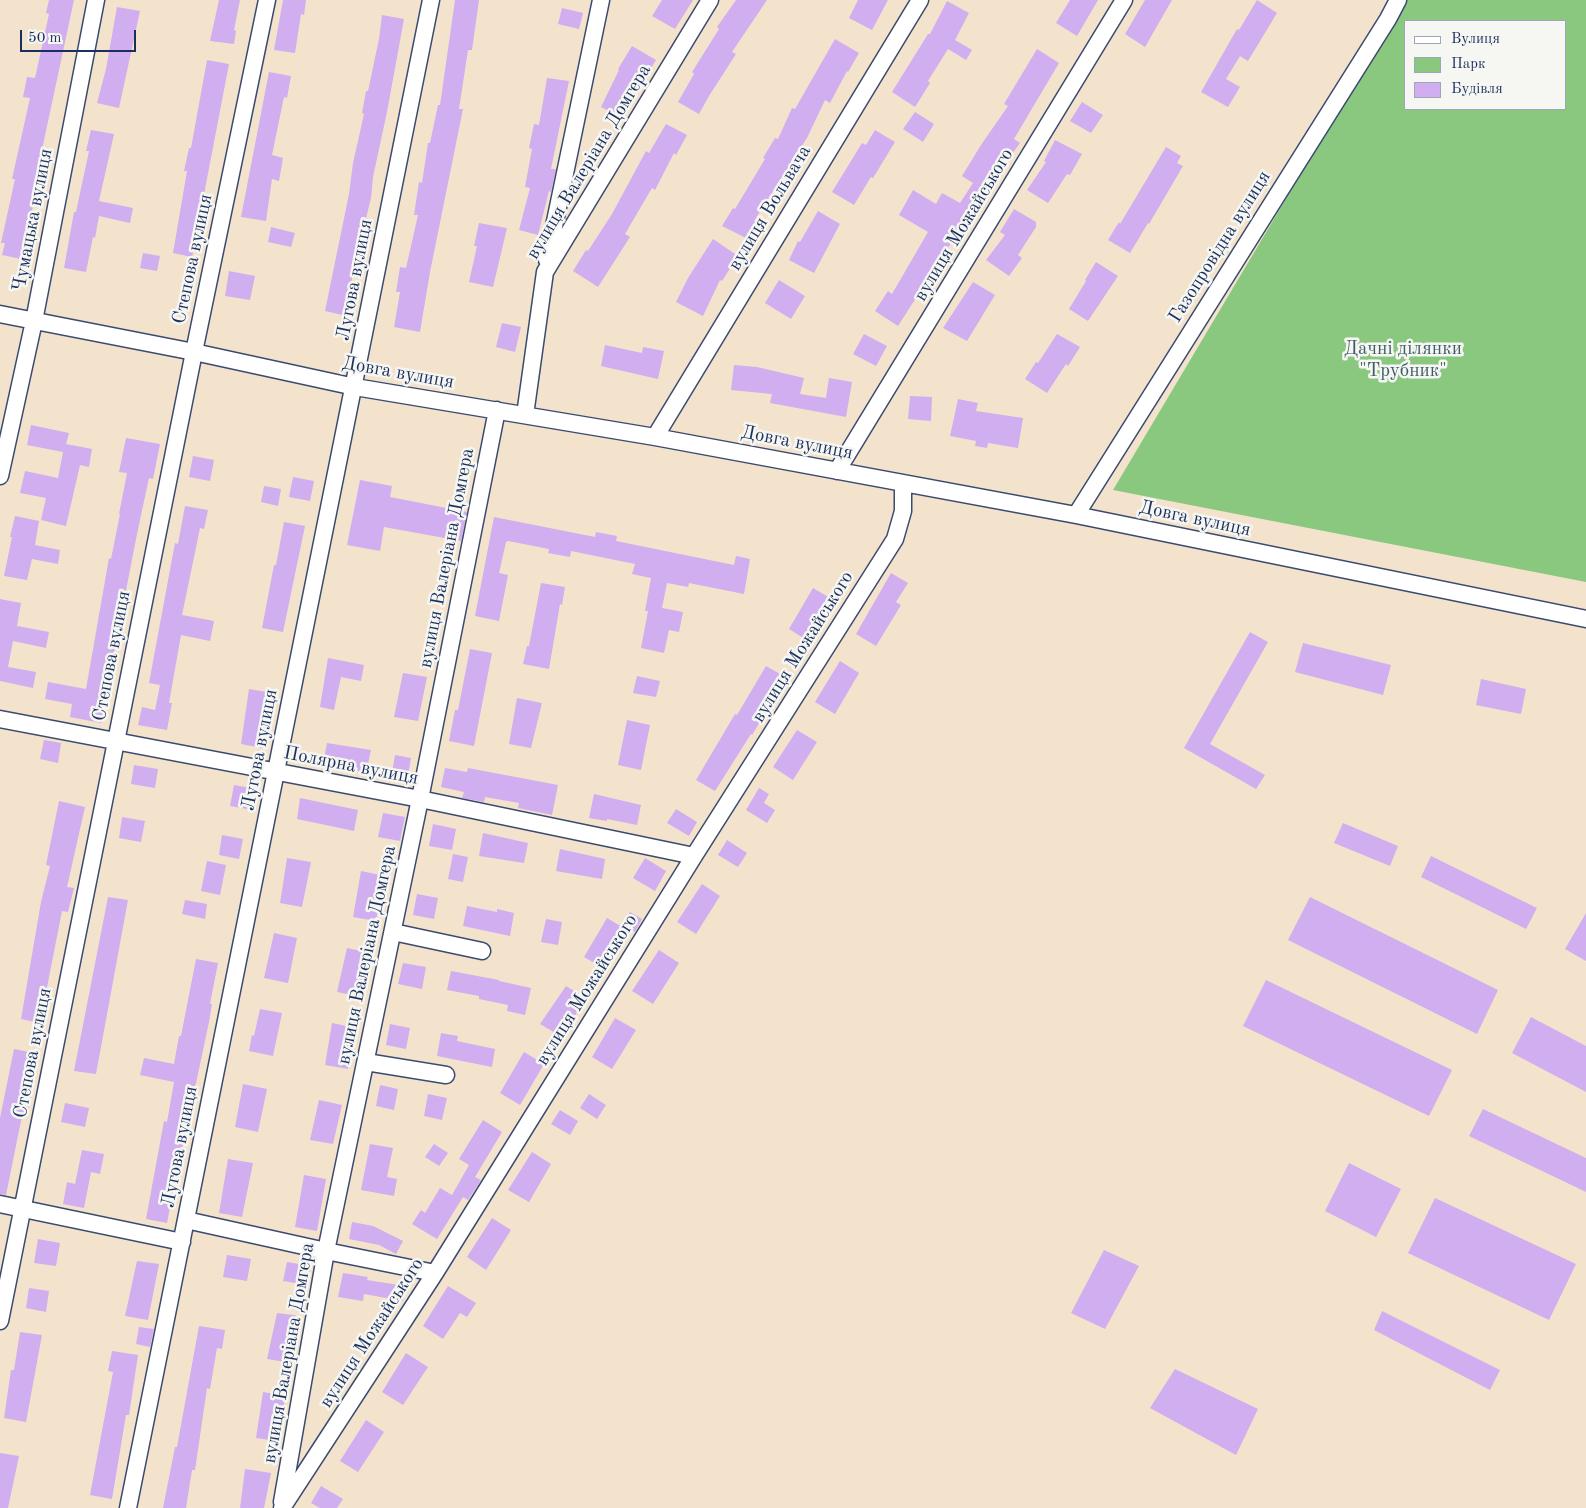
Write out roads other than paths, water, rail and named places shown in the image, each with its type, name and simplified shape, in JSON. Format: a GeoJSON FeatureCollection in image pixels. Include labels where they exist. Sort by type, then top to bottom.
{"type":"FeatureCollection","features":[{"type":"Feature","properties":{"kind":"street","name":"Чумацька вулиця"},"geometry":{"type":"LineString","coordinates":[[0,476],[34,322],[96,0]]}},
{"type":"Feature","properties":{"kind":"street","name":"Степова вулиця"},"geometry":{"type":"LineString","coordinates":[[0,1321],[194,352],[267,0]]}},
{"type":"Feature","properties":{"kind":"street","name":"Лугова вулиця"},"geometry":{"type":"LineString","coordinates":[[128,1508],[431,0]]}},
{"type":"Feature","properties":{"kind":"street"},"geometry":{"type":"LineString","coordinates":[[545,272],[601,0]]}},
{"type":"Feature","properties":{"kind":"street","name":"вулиця Валеріана Домгера"},"geometry":{"type":"LineString","coordinates":[[525,415],[545,272],[710,0]]}},
{"type":"Feature","properties":{"kind":"street","name":"вулиця Вольвача"},"geometry":{"type":"LineString","coordinates":[[655,437],[920,0]]}},
{"type":"Feature","properties":{"kind":"street","name":"вулиця Можайського"},"geometry":{"type":"LineString","coordinates":[[838,471],[1124,0]]}},
{"type":"Feature","properties":{"kind":"street","name":"Газопровідна вулиця"},"geometry":{"type":"LineString","coordinates":[[1076,515],[1388,19],[1398,0]]}},
{"type":"Feature","properties":{"kind":"street","name":"Довга вулиця"},"geometry":{"type":"LineString","coordinates":[[0,314],[194,352],[354,387],[655,437],[1076,515],[1586,619]]}},
{"type":"Feature","properties":{"kind":"street","name":"вулиця Валеріана Домгера"},"geometry":{"type":"LineString","coordinates":[[281,1508],[326,1251],[420,799],[497,410]]}},
{"type":"Feature","properties":{"kind":"street","name":"вулиця Можайського"},"geometry":{"type":"LineString","coordinates":[[281,1508],[435,1274],[694,856],[894,540],[903,511],[903,484]]}},
{"type":"Feature","properties":{"kind":"street","name":"Полярна вулиця"},"geometry":{"type":"LineString","coordinates":[[0,718],[420,799],[694,856]]}},
{"type":"Feature","properties":{"kind":"street"},"geometry":{"type":"LineString","coordinates":[[392,932],[482,952]]}},
{"type":"Feature","properties":{"kind":"street"},"geometry":{"type":"LineString","coordinates":[[366,1062],[446,1075]]}},
{"type":"Feature","properties":{"kind":"street"},"geometry":{"type":"LineString","coordinates":[[0,1204],[182,1242]]}},
{"type":"Feature","properties":{"kind":"street"},"geometry":{"type":"LineString","coordinates":[[186,1220],[435,1274]]}},
{"type":"Feature","properties":{"kind":"park label","name":"Дачні ділянки \"Трубник\""},"geometry":{"type":"Point","coordinates":[1403,360]}}]}
